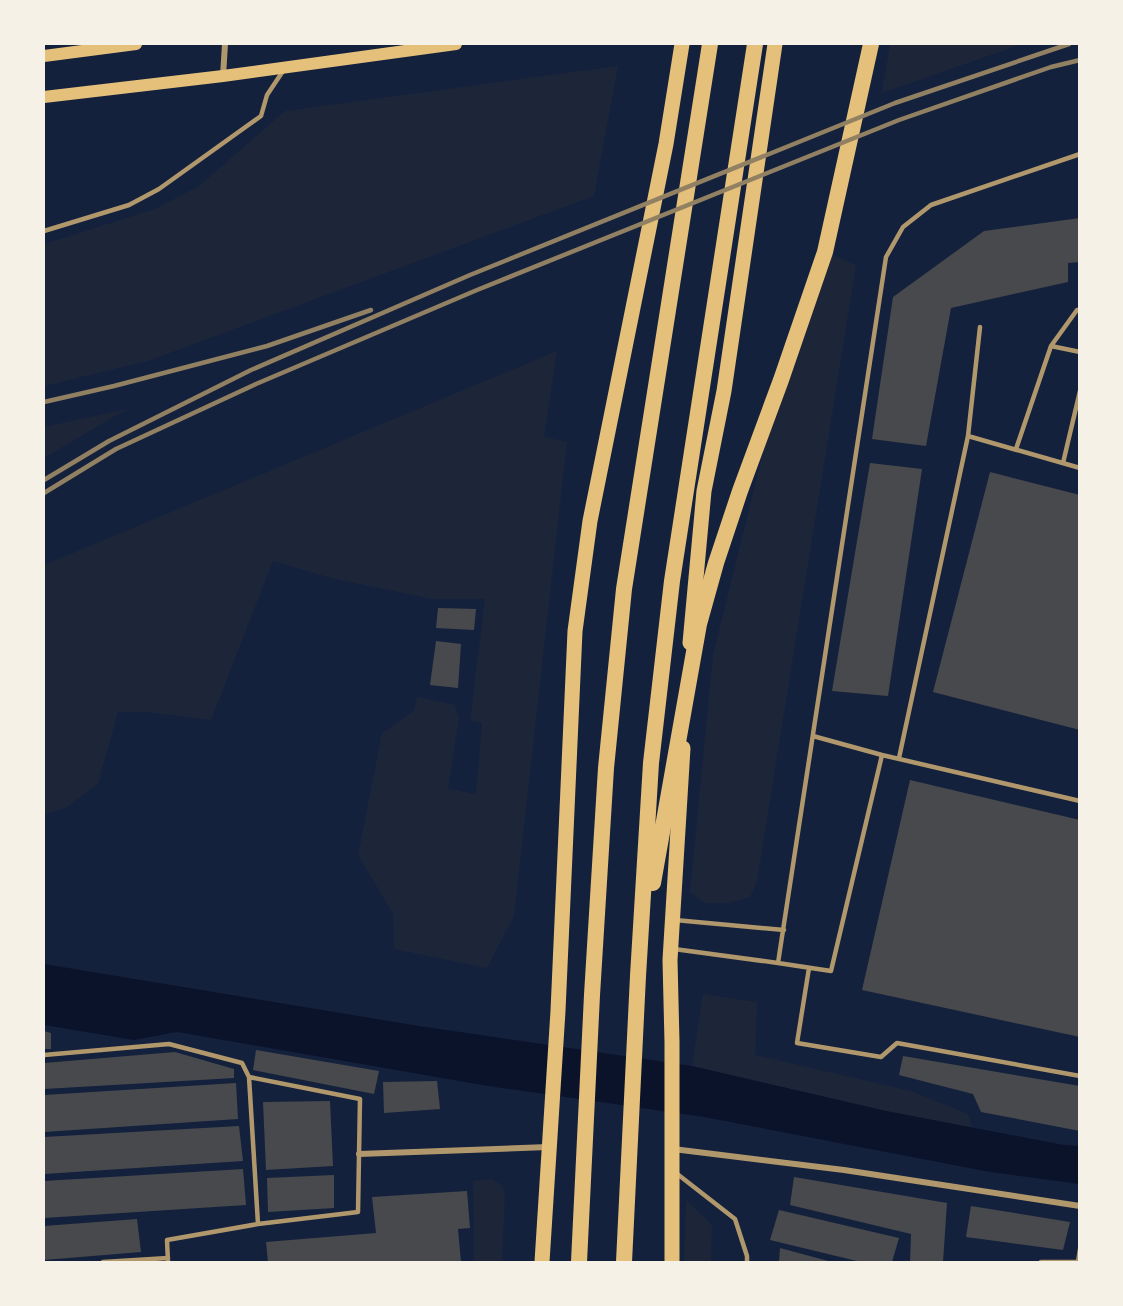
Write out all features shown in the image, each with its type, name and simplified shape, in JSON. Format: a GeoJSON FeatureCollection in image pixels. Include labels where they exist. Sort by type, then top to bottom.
{"type":"FeatureCollection","features":[{"type":"Feature","properties":{"kind":"highway"},"geometry":{"type":"LineString","coordinates":[[579,1263],[606,768],[624,589],[710,44]]}},
{"type":"Feature","properties":{"kind":"highway"},"geometry":{"type":"LineString","coordinates":[[624,1263],[651,763],[672,581],[755,44]]}},
{"type":"Feature","properties":{"kind":"highway"},"geometry":{"type":"LineString","coordinates":[[638,976],[667,796],[699,624],[740,491],[782,380],[825,252],[871,44]]}},
{"type":"Feature","properties":{"kind":"main road"},"geometry":{"type":"LineString","coordinates":[[44,56],[136,44]]}},
{"type":"Feature","properties":{"kind":"main road"},"geometry":{"type":"LineString","coordinates":[[44,97],[223,76],[456,44]]}},
{"type":"Feature","properties":{"kind":"main road"},"geometry":{"type":"LineString","coordinates":[[542,1263],[558,1011],[575,631],[590,520],[666,144],[682,44]]}},
{"type":"Feature","properties":{"kind":"main road"},"geometry":{"type":"LineString","coordinates":[[672,1263],[671,948],[692,610],[704,491],[724,391],[776,44]]}},
{"type":"Feature","properties":{"kind":"street"},"geometry":{"type":"LineString","coordinates":[[223,76],[225,44]]}},
{"type":"Feature","properties":{"kind":"street"},"geometry":{"type":"LineString","coordinates":[[671,1141],[1080,1206]]}},
{"type":"Feature","properties":{"kind":"street"},"geometry":{"type":"LineString","coordinates":[[359,1154],[548,1147]]}},
{"type":"Feature","properties":{"kind":"lane"},"geometry":{"type":"LineString","coordinates":[[44,231],[129,205],[159,189],[261,116],[267,95],[286,67]]}},
{"type":"Feature","properties":{"kind":"lane"},"geometry":{"type":"LineString","coordinates":[[778,963],[886,257],[903,227],[931,205],[1080,154]]}},
{"type":"Feature","properties":{"kind":"lane"},"geometry":{"type":"LineString","coordinates":[[1016,449],[1051,346],[1077,310],[1080,310]]}},
{"type":"Feature","properties":{"kind":"lane"},"geometry":{"type":"LineString","coordinates":[[898,758],[968,436],[980,327]]}},
{"type":"Feature","properties":{"kind":"lane"},"geometry":{"type":"LineString","coordinates":[[1051,346],[1080,352]]}},
{"type":"Feature","properties":{"kind":"lane"},"geometry":{"type":"LineString","coordinates":[[1063,463],[1080,391]]}},
{"type":"Feature","properties":{"kind":"lane"},"geometry":{"type":"LineString","coordinates":[[1072,425],[1080,427]]}},
{"type":"Feature","properties":{"kind":"lane"},"geometry":{"type":"LineString","coordinates":[[968,436],[1080,468]]}},
{"type":"Feature","properties":{"kind":"lane"},"geometry":{"type":"LineString","coordinates":[[813,736],[1080,801]]}},
{"type":"Feature","properties":{"kind":"lane"},"geometry":{"type":"LineString","coordinates":[[671,948],[831,971],[882,754]]}},
{"type":"Feature","properties":{"kind":"lane"},"geometry":{"type":"LineString","coordinates":[[673,920],[784,930]]}},
{"type":"Feature","properties":{"kind":"lane"},"geometry":{"type":"LineString","coordinates":[[810,968],[797,1043],[881,1057],[897,1043],[1080,1076]]}},
{"type":"Feature","properties":{"kind":"lane"},"geometry":{"type":"LineString","coordinates":[[44,1055],[169,1044],[242,1063],[249,1077],[258,1224]]}},
{"type":"Feature","properties":{"kind":"lane"},"geometry":{"type":"LineString","coordinates":[[103,1263],[168,1260],[167,1240],[258,1224],[358,1212],[360,1099],[249,1077]]}},
{"type":"Feature","properties":{"kind":"lane"},"geometry":{"type":"LineString","coordinates":[[672,1169],[735,1219],[747,1256],[747,1263]]}},
{"type":"Feature","properties":{"kind":"lane"},"geometry":{"type":"LineString","coordinates":[[1041,1263],[1078,1262],[1080,1250]]}},
{"type":"Feature","properties":{"kind":"shaded area"},"geometry":{"type":"Polygon","coordinates":[[[890,44],[1022,44],[882,93],[890,44]]]}},
{"type":"Feature","properties":{"kind":"shaded area"},"geometry":{"type":"Polygon","coordinates":[[[618,66],[594,196],[148,361],[44,386],[44,244],[155,209],[199,186],[285,111],[618,66]]]}},
{"type":"Feature","properties":{"kind":"shaded area"},"geometry":{"type":"Polygon","coordinates":[[[825,252],[856,265],[757,881],[750,897],[728,903],[705,903],[690,892],[713,655],[781,380],[825,252]]]}},
{"type":"Feature","properties":{"kind":"shaded area"},"geometry":{"type":"Polygon","coordinates":[[[557,351],[544,437],[567,442],[514,916],[487,968],[394,949],[393,914],[358,855],[382,733],[414,711],[417,697],[455,705],[459,718],[448,789],[476,794],[482,723],[470,721],[485,599],[432,599],[331,578],[273,561],[211,720],[146,712],[118,712],[98,784],[65,808],[44,814],[44,565],[557,351]]]}},
{"type":"Feature","properties":{"kind":"shaded area"},"geometry":{"type":"Polygon","coordinates":[[[127,409],[44,458],[44,427],[127,409]]]}},
{"type":"Feature","properties":{"kind":"shaded area"},"geometry":{"type":"Polygon","coordinates":[[[44,964],[419,1026],[692,1066],[886,1111],[1079,1146],[1079,1184],[990,1172],[704,1117],[488,1086],[177,1032],[134,1040],[44,1025],[44,964]]]}},
{"type":"Feature","properties":{"kind":"shaded area"},"geometry":{"type":"Polygon","coordinates":[[[703,994],[757,1002],[755,1055],[911,1091],[968,1114],[972,1128],[886,1111],[692,1066],[703,994]]]}},
{"type":"Feature","properties":{"kind":"shaded area"},"geometry":{"type":"Polygon","coordinates":[[[493,1179],[503,1187],[505,1195],[502,1262],[474,1262],[473,1181],[493,1179]]]}},
{"type":"Feature","properties":{"kind":"shaded area"},"geometry":{"type":"Polygon","coordinates":[[[686,1200],[712,1225],[711,1262],[684,1262],[686,1200]]]}},
{"type":"Feature","properties":{"kind":"building"},"geometry":{"type":"Polygon","coordinates":[[[1080,218],[1080,262],[1068,263],[1068,282],[951,308],[926,446],[872,439],[893,297],[984,231],[1080,218]]]}},
{"type":"Feature","properties":{"kind":"building"},"geometry":{"type":"Polygon","coordinates":[[[870,463],[922,469],[888,696],[832,691],[870,463]]]}},
{"type":"Feature","properties":{"kind":"building"},"geometry":{"type":"Polygon","coordinates":[[[990,472],[1080,495],[1080,730],[933,692],[990,472]]]}},
{"type":"Feature","properties":{"kind":"building"},"geometry":{"type":"Polygon","coordinates":[[[438,608],[476,609],[474,630],[436,628],[438,608]]]}},
{"type":"Feature","properties":{"kind":"building"},"geometry":{"type":"Polygon","coordinates":[[[436,641],[461,644],[458,688],[430,685],[436,641]]]}},
{"type":"Feature","properties":{"kind":"building"},"geometry":{"type":"Polygon","coordinates":[[[910,780],[1080,820],[1080,1037],[862,990],[910,780]]]}},
{"type":"Feature","properties":{"kind":"building"},"geometry":{"type":"Polygon","coordinates":[[[44,1031],[51,1033],[51,1049],[44,1049],[44,1031]]]}},
{"type":"Feature","properties":{"kind":"building"},"geometry":{"type":"Polygon","coordinates":[[[256,1050],[379,1071],[374,1094],[253,1070],[256,1050]]]}},
{"type":"Feature","properties":{"kind":"building"},"geometry":{"type":"Polygon","coordinates":[[[175,1052],[234,1069],[234,1078],[44,1089],[44,1063],[175,1052]]]}},
{"type":"Feature","properties":{"kind":"building"},"geometry":{"type":"Polygon","coordinates":[[[903,1056],[1080,1086],[1080,1131],[981,1112],[973,1094],[899,1075],[903,1056]]]}},
{"type":"Feature","properties":{"kind":"building"},"geometry":{"type":"Polygon","coordinates":[[[437,1081],[440,1109],[384,1113],[383,1082],[437,1081]]]}},
{"type":"Feature","properties":{"kind":"building"},"geometry":{"type":"Polygon","coordinates":[[[236,1083],[238,1119],[44,1132],[44,1095],[236,1083]]]}},
{"type":"Feature","properties":{"kind":"building"},"geometry":{"type":"Polygon","coordinates":[[[330,1101],[333,1166],[266,1170],[263,1102],[330,1101]]]}},
{"type":"Feature","properties":{"kind":"building"},"geometry":{"type":"Polygon","coordinates":[[[239,1126],[243,1161],[44,1174],[44,1137],[239,1126]]]}},
{"type":"Feature","properties":{"kind":"building"},"geometry":{"type":"Polygon","coordinates":[[[243,1169],[246,1205],[44,1218],[44,1181],[243,1169]]]}},
{"type":"Feature","properties":{"kind":"building"},"geometry":{"type":"Polygon","coordinates":[[[334,1175],[334,1208],[268,1212],[267,1178],[334,1175]]]}},
{"type":"Feature","properties":{"kind":"building"},"geometry":{"type":"Polygon","coordinates":[[[794,1177],[947,1203],[943,1262],[910,1262],[911,1234],[790,1205],[794,1177]]]}},
{"type":"Feature","properties":{"kind":"building"},"geometry":{"type":"Polygon","coordinates":[[[467,1191],[470,1228],[458,1229],[461,1262],[268,1262],[266,1242],[376,1233],[372,1197],[467,1191]]]}},
{"type":"Feature","properties":{"kind":"building"},"geometry":{"type":"Polygon","coordinates":[[[971,1206],[1070,1222],[1063,1250],[966,1237],[971,1206]]]}},
{"type":"Feature","properties":{"kind":"building"},"geometry":{"type":"Polygon","coordinates":[[[779,1210],[899,1238],[892,1262],[861,1262],[770,1240],[779,1210]]]}},
{"type":"Feature","properties":{"kind":"building"},"geometry":{"type":"Polygon","coordinates":[[[137,1219],[141,1252],[44,1260],[44,1226],[137,1219]]]}},
{"type":"Feature","properties":{"kind":"building"},"geometry":{"type":"Polygon","coordinates":[[[780,1248],[832,1262],[779,1262],[780,1248]]]}},
{"type":"Feature","properties":{"kind":"railway"},"geometry":{"type":"LineString","coordinates":[[44,480],[109,441],[251,370],[470,275],[895,103],[1069,44]]}},
{"type":"Feature","properties":{"kind":"railway"},"geometry":{"type":"LineString","coordinates":[[44,493],[116,449],[256,384],[477,290],[899,120],[1051,67],[1080,60]]}},
{"type":"Feature","properties":{"kind":"railway"},"geometry":{"type":"LineString","coordinates":[[44,402],[267,346],[371,310]]}}]}
